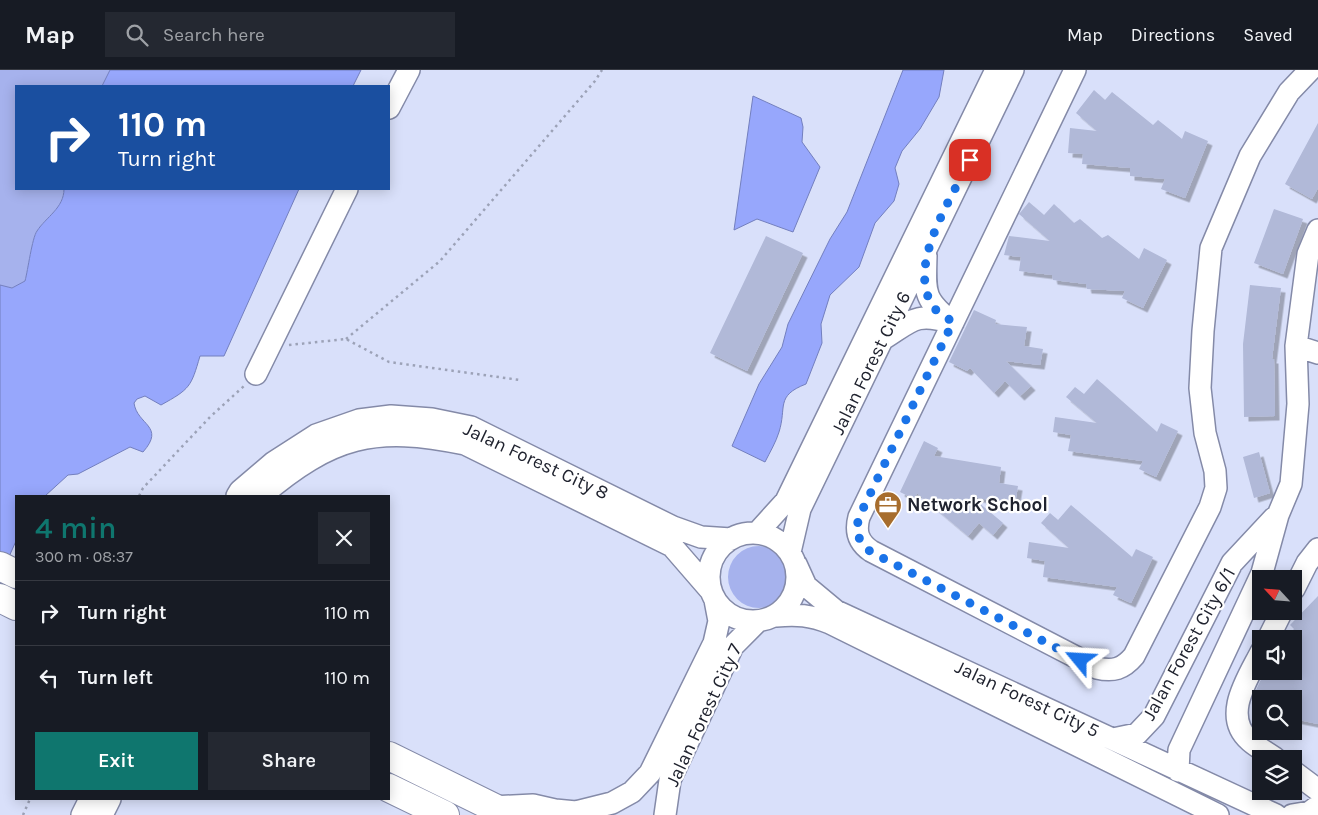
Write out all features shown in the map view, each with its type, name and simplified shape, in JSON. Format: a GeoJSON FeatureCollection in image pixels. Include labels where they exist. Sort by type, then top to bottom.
{"type":"FeatureCollection","features":[{"type":"Feature","properties":{"kind":"main road"},"geometry":{"type":"LineString","coordinates":[[0,566],[15,574]]}},
{"type":"Feature","properties":{"kind":"main road"},"geometry":{"type":"LineString","coordinates":[[0,598],[15,606]]}},
{"type":"Feature","properties":{"kind":"main road"},"geometry":{"type":"LineString","coordinates":[[390,756],[501,811]]}},
{"type":"Feature","properties":{"kind":"main road"},"geometry":{"type":"LineString","coordinates":[[390,788],[445,815]]}},
{"type":"Feature","properties":{"kind":"street"},"geometry":{"type":"LineString","coordinates":[[390,106],[409,70]]}},
{"type":"Feature","properties":{"kind":"street","name":"Jalan Forest City 6"},"geometry":{"type":"LineString","coordinates":[[757,533],[786,501],[996,70]]}},
{"type":"Feature","properties":{"kind":"street","name":"Jalan Forest City 6"},"geometry":{"type":"LineString","coordinates":[[793,558],[800,509],[1013,70]]}},
{"type":"Feature","properties":{"kind":"street"},"geometry":{"type":"LineString","coordinates":[[1075,70],[859,517],[856,527],[858,537],[863,546],[871,552],[1097,668],[1107,671],[1118,669],[1127,664],[1134,656],[1210,507],[1216,488],[1215,471],[1205,433],[1200,388],[1211,248],[1250,156],[1289,92],[1310,70]]}},
{"type":"Feature","properties":{"kind":"street"},"geometry":{"type":"LineString","coordinates":[[256,374],[347,190]]}},
{"type":"Feature","properties":{"kind":"street","name":"Jalan Forest City 6/1"},"geometry":{"type":"LineString","coordinates":[[1178,771],[1179,750],[1205,691],[1262,573],[1278,514],[1291,484],[1298,404],[1296,346],[1308,254],[1318,230]]}},
{"type":"Feature","properties":{"kind":"street"},"geometry":{"type":"LineString","coordinates":[[926,249],[927,293],[933,306],[953,322]]}},
{"type":"Feature","properties":{"kind":"street"},"geometry":{"type":"LineString","coordinates":[[882,340],[919,317],[929,316],[953,322]]}},
{"type":"Feature","properties":{"kind":"street"},"geometry":{"type":"LineString","coordinates":[[1296,346],[1318,353]]}},
{"type":"Feature","properties":{"kind":"street","name":"Jalan Forest City 8"},"geometry":{"type":"LineString","coordinates":[[238,495],[274,462],[316,435],[359,420],[391,416],[432,419],[471,427],[673,527],[701,537],[731,539]]}},
{"type":"Feature","properties":{"kind":"street","name":"Jalan Forest City 8"},"geometry":{"type":"LineString","coordinates":[[262,495],[285,476],[324,451],[373,436],[391,434],[430,436],[465,444],[672,546],[713,595]]}},
{"type":"Feature","properties":{"kind":"street","name":"Jalan Forest City 6/1"},"geometry":{"type":"LineString","coordinates":[[1113,739],[1137,734],[1154,716],[1232,564],[1278,514]]}},
{"type":"Feature","properties":{"kind":"street"},"geometry":{"type":"LineString","coordinates":[[757,533],[770,536],[781,542],[793,558],[798,584],[795,594],[787,606],[766,619],[737,619],[728,614],[713,595],[710,571],[712,562],[720,549],[731,539],[739,535],[757,533]]}},
{"type":"Feature","properties":{"kind":"street"},"geometry":{"type":"LineString","coordinates":[[1302,573],[1318,549]]}},
{"type":"Feature","properties":{"kind":"street","name":"Jalan Forest City 5"},"geometry":{"type":"LineString","coordinates":[[793,558],[806,586],[836,611],[1276,815]]}},
{"type":"Feature","properties":{"kind":"street","name":"Jalan Forest City 7"},"geometry":{"type":"LineString","coordinates":[[501,811],[533,805],[576,812],[612,803],[632,792],[650,773],[714,643],[719,621],[713,595]]}},
{"type":"Feature","properties":{"kind":"street"},"geometry":{"type":"LineString","coordinates":[[1211,604],[1241,619]]}},
{"type":"Feature","properties":{"kind":"street","name":"Jalan Forest City 5"},"geometry":{"type":"LineString","coordinates":[[766,619],[797,614],[814,616],[830,622],[1218,815]]}},
{"type":"Feature","properties":{"kind":"street","name":"Jalan Forest City 7"},"geometry":{"type":"LineString","coordinates":[[665,815],[670,780],[733,646],[766,619]]}},
{"type":"Feature","properties":{"kind":"street"},"geometry":{"type":"LineString","coordinates":[[1252,672],[1236,707],[1239,727],[1250,741],[1263,750]]}},
{"type":"Feature","properties":{"kind":"street"},"geometry":{"type":"LineString","coordinates":[[1174,677],[1205,691]]}},
{"type":"Feature","properties":{"kind":"street"},"geometry":{"type":"LineString","coordinates":[[1302,778],[1318,790]]}},
{"type":"Feature","properties":{"kind":"street"},"geometry":{"type":"LineString","coordinates":[[82,815],[90,800]]}},
{"type":"Feature","properties":{"kind":"street"},"geometry":{"type":"LineString","coordinates":[[102,815],[110,800]]}},
{"type":"Feature","properties":{"kind":"street"},"geometry":{"type":"LineString","coordinates":[[1292,815],[1310,812],[1318,806]]}},
{"type":"Feature","properties":{"kind":"path"},"geometry":{"type":"LineString","coordinates":[[286,346],[346,339],[440,261],[595,81],[602,70]]}},
{"type":"Feature","properties":{"kind":"path"},"geometry":{"type":"LineString","coordinates":[[346,339],[389,362],[520,380]]}},
{"type":"Feature","properties":{"kind":"path"},"geometry":{"type":"LineString","coordinates":[[140,495],[143,488],[210,417],[256,374]]}},
{"type":"Feature","properties":{"kind":"path"},"geometry":{"type":"LineString","coordinates":[[24,815],[30,800]]}},
{"type":"Feature","properties":{"kind":"shaded area"},"geometry":{"type":"Polygon","coordinates":[[[0,70],[110,70],[102,85],[15,85],[15,190],[64,190],[58,207],[35,235],[25,281],[12,288],[0,285],[0,70]]]}},
{"type":"Feature","properties":{"kind":"shaded area"},"geometry":{"type":"Polygon","coordinates":[[[110,70],[361,70],[354,85],[102,85],[110,70]]]}},
{"type":"Feature","properties":{"kind":"shaded area"},"geometry":{"type":"Polygon","coordinates":[[[903,70],[944,70],[939,97],[920,129],[902,151],[895,168],[899,184],[894,201],[875,223],[859,267],[830,295],[821,324],[822,343],[806,384],[796,388],[786,398],[779,432],[765,462],[732,446],[759,384],[782,347],[788,324],[830,239],[847,212],[903,70]]]}},
{"type":"Feature","properties":{"kind":"shaded area"},"geometry":{"type":"Polygon","coordinates":[[[753,96],[801,118],[803,127],[802,142],[820,167],[793,232],[757,219],[734,230],[753,96]]]}},
{"type":"Feature","properties":{"kind":"shaded area"},"geometry":{"type":"Polygon","coordinates":[[[64,190],[299,190],[224,356],[200,356],[188,386],[184,391],[161,405],[145,396],[137,399],[134,403],[136,410],[148,426],[152,436],[143,452],[130,447],[78,474],[68,475],[46,495],[15,495],[15,543],[0,577],[0,285],[12,288],[25,281],[35,235],[58,207],[64,190]]]}},
{"type":"Feature","properties":{"kind":"shaded area"},"geometry":{"type":"Polygon","coordinates":[[[759,546],[776,551],[781,555],[785,560],[790,577],[785,594],[781,599],[776,603],[759,608],[742,603],[737,599],[733,594],[728,577],[733,560],[737,555],[742,551],[759,546]]]}},
{"type":"Feature","properties":{"kind":"building"},"geometry":{"type":"Polygon","coordinates":[[[1094,90],[1105,100],[1112,92],[1153,125],[1158,120],[1182,139],[1185,131],[1208,141],[1185,198],[1161,189],[1165,179],[1130,176],[1130,168],[1082,164],[1083,154],[1068,153],[1070,128],[1097,131],[1076,113],[1094,90]]]}},
{"type":"Feature","properties":{"kind":"building"},"geometry":{"type":"Polygon","coordinates":[[[1318,123],[1318,188],[1312,199],[1285,184],[1318,123]]]}},
{"type":"Feature","properties":{"kind":"building"},"geometry":{"type":"Polygon","coordinates":[[[1029,202],[1044,215],[1054,204],[1074,223],[1080,219],[1102,238],[1108,235],[1139,259],[1144,248],[1167,260],[1143,308],[1122,298],[1125,291],[1087,289],[1086,284],[1053,280],[1052,275],[1019,271],[1021,257],[1004,255],[1009,236],[1050,241],[1019,214],[1029,202]]]}},
{"type":"Feature","properties":{"kind":"building"},"geometry":{"type":"Polygon","coordinates":[[[1274,209],[1303,219],[1283,274],[1254,263],[1274,209]]]}},
{"type":"Feature","properties":{"kind":"building"},"geometry":{"type":"Polygon","coordinates":[[[766,236],[803,253],[747,371],[710,353],[766,236]]]}},
{"type":"Feature","properties":{"kind":"building"},"geometry":{"type":"Polygon","coordinates":[[[1250,285],[1281,288],[1272,359],[1274,359],[1275,416],[1244,417],[1243,344],[1250,285]]]}},
{"type":"Feature","properties":{"kind":"building"},"geometry":{"type":"Polygon","coordinates":[[[974,310],[996,320],[995,324],[1027,327],[1024,346],[1043,349],[1040,365],[1006,361],[1031,386],[1020,396],[1005,381],[994,393],[970,368],[967,371],[949,362],[974,310]]]}},
{"type":"Feature","properties":{"kind":"building"},"geometry":{"type":"Polygon","coordinates":[[[1097,379],[1157,432],[1161,423],[1178,431],[1156,477],[1139,469],[1143,461],[1068,451],[1071,435],[1053,432],[1055,417],[1097,423],[1066,397],[1075,387],[1084,394],[1097,379]]]}},
{"type":"Feature","properties":{"kind":"building"},"geometry":{"type":"Polygon","coordinates":[[[924,441],[938,448],[934,456],[1001,467],[999,483],[1018,486],[1015,504],[972,497],[1003,523],[993,535],[979,523],[968,536],[917,493],[914,499],[900,492],[924,441]]]}},
{"type":"Feature","properties":{"kind":"building"},"geometry":{"type":"Polygon","coordinates":[[[1259,452],[1270,493],[1254,498],[1243,457],[1259,452]]]}},
{"type":"Feature","properties":{"kind":"building"},"geometry":{"type":"Polygon","coordinates":[[[1071,505],[1132,557],[1136,549],[1153,557],[1131,603],[1113,595],[1117,587],[1043,577],[1045,561],[1027,558],[1029,542],[1069,548],[1041,523],[1050,513],[1058,520],[1071,505]]]}},
{"type":"Feature","properties":{"kind":"building"},"geometry":{"type":"Polygon","coordinates":[[[1318,596],[1318,724],[1302,721],[1302,690],[1256,690],[1261,680],[1302,680],[1302,630],[1293,630],[1290,625],[1295,620],[1302,620],[1302,613],[1318,596]]]}},
{"type":"Feature","properties":{"kind":"place","name":"Network School"},"geometry":{"type":"Point","coordinates":[888,529]}},
{"type":"Feature","properties":{"kind":"route"},"geometry":{"type":"LineString","coordinates":[[970,160],[926,249],[925,280],[927,293],[933,306],[953,322],[859,517],[856,527],[858,537],[863,546],[871,552],[1080,660]]}}]}
